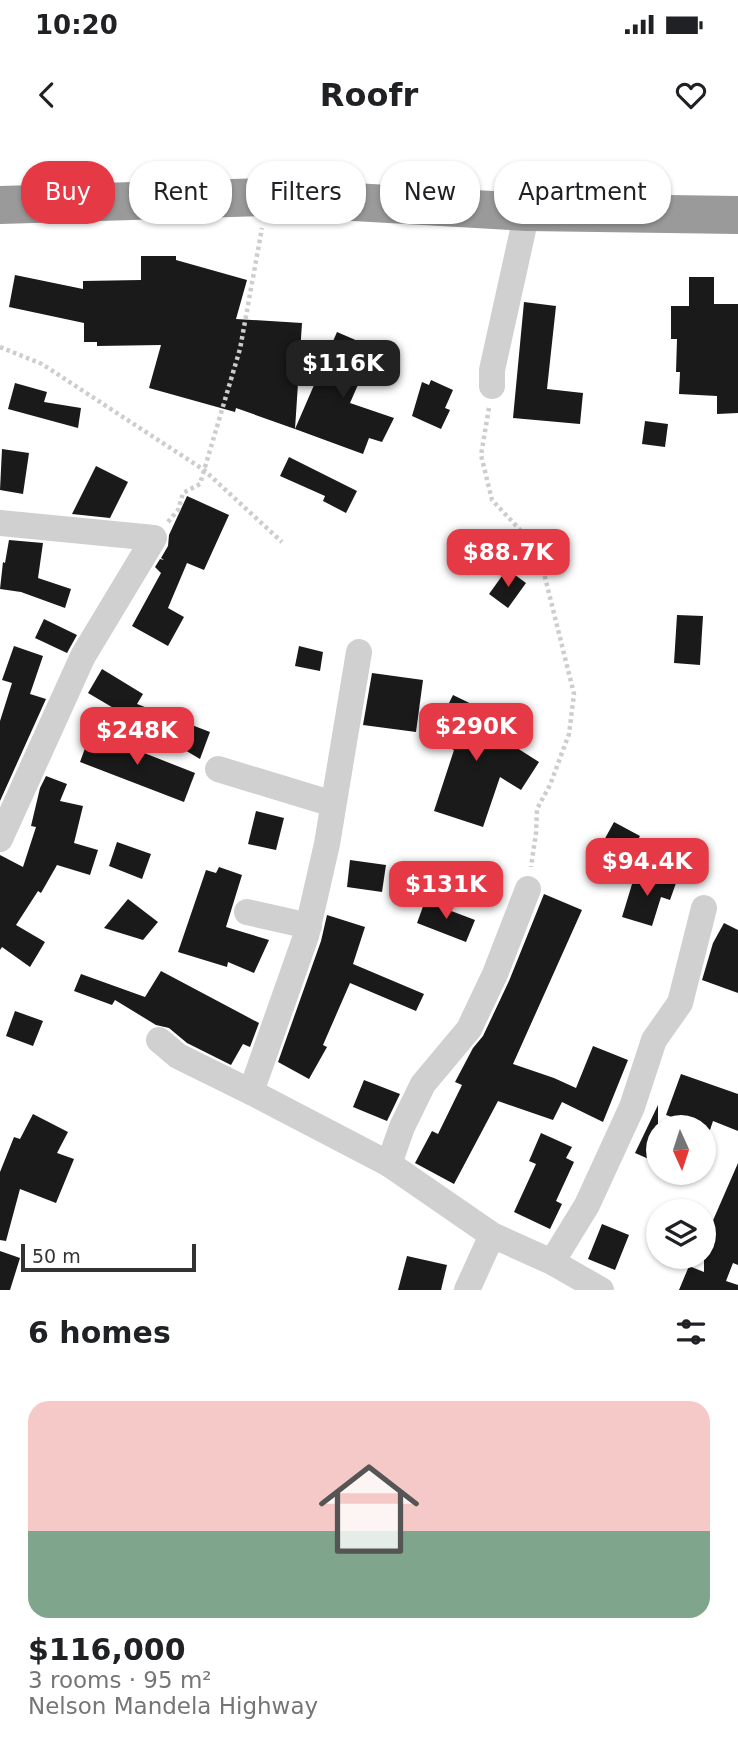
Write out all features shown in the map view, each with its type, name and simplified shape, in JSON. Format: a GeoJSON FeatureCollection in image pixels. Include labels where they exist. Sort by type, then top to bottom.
{"type":"FeatureCollection","features":[{"type":"Feature","properties":{"kind":"highway"},"geometry":{"type":"LineString","coordinates":[[0,205],[246,198]]}},
{"type":"Feature","properties":{"kind":"highway"},"geometry":{"type":"LineString","coordinates":[[366,203],[494,210]]}},
{"type":"Feature","properties":{"kind":"highway"},"geometry":{"type":"LineString","coordinates":[[671,214],[738,215]]}},
{"type":"Feature","properties":{"kind":"street"},"geometry":{"type":"LineString","coordinates":[[492,386],[492,370],[524,224]]}},
{"type":"Feature","properties":{"kind":"street"},"geometry":{"type":"LineString","coordinates":[[0,523],[154,538],[83,656],[0,839]]}},
{"type":"Feature","properties":{"kind":"street"},"geometry":{"type":"LineString","coordinates":[[251,1092],[309,926],[359,652]]}},
{"type":"Feature","properties":{"kind":"street"},"geometry":{"type":"LineString","coordinates":[[218,769],[333,804]]}},
{"type":"Feature","properties":{"kind":"street"},"geometry":{"type":"LineString","coordinates":[[388,1164],[423,1084],[469,1029],[495,974],[528,889]]}},
{"type":"Feature","properties":{"kind":"street"},"geometry":{"type":"LineString","coordinates":[[552,1262],[587,1205],[632,1107],[654,1040],[680,1003],[704,908]]}},
{"type":"Feature","properties":{"kind":"street"},"geometry":{"type":"LineString","coordinates":[[247,912],[309,926]]}},
{"type":"Feature","properties":{"kind":"street"},"geometry":{"type":"LineString","coordinates":[[159,1040],[178,1056],[388,1164],[492,1235],[552,1262],[601,1290]]}},
{"type":"Feature","properties":{"kind":"street"},"geometry":{"type":"LineString","coordinates":[[467,1290],[492,1235]]}},
{"type":"Feature","properties":{"kind":"path"},"geometry":{"type":"LineString","coordinates":[[154,538],[178,510],[183,493],[200,484],[240,349],[262,224]]}},
{"type":"Feature","properties":{"kind":"path"},"geometry":{"type":"LineString","coordinates":[[0,347],[42,364],[204,470],[282,542]]}},
{"type":"Feature","properties":{"kind":"path"},"geometry":{"type":"LineString","coordinates":[[492,386],[481,455],[492,500],[538,549],[574,694],[569,734],[550,785],[537,809],[528,889]]}},
{"type":"Feature","properties":{"kind":"building"},"geometry":{"type":"Polygon","coordinates":[[[141,256],[176,256],[176,260],[247,280],[236,319],[302,323],[295,429],[236,408],[235,412],[149,388],[161,345],[97,346],[97,342],[84,342],[84,323],[9,307],[15,275],[83,289],[83,281],[141,280],[141,256]]]}},
{"type":"Feature","properties":{"kind":"building"},"geometry":{"type":"Polygon","coordinates":[[[689,277],[714,277],[714,304],[738,304],[738,413],[717,414],[717,396],[679,394],[680,372],[676,372],[677,339],[671,339],[671,306],[689,306],[689,277]]]}},
{"type":"Feature","properties":{"kind":"building"},"geometry":{"type":"Polygon","coordinates":[[[524,302],[556,306],[547,389],[583,393],[580,424],[513,418],[524,302]]]}},
{"type":"Feature","properties":{"kind":"building"},"geometry":{"type":"Polygon","coordinates":[[[337,332],[374,348],[350,403],[394,418],[382,442],[369,438],[363,454],[295,429],[337,332]]]}},
{"type":"Feature","properties":{"kind":"building"},"geometry":{"type":"Polygon","coordinates":[[[431,380],[453,390],[445,408],[450,410],[441,429],[412,416],[422,382],[429,385],[431,380]]]}},
{"type":"Feature","properties":{"kind":"building"},"geometry":{"type":"Polygon","coordinates":[[[15,383],[47,392],[44,402],[81,408],[78,428],[8,409],[15,383]]]}},
{"type":"Feature","properties":{"kind":"building"},"geometry":{"type":"Polygon","coordinates":[[[645,421],[668,424],[665,447],[642,444],[645,421]]]}},
{"type":"Feature","properties":{"kind":"building"},"geometry":{"type":"Polygon","coordinates":[[[2,449],[29,453],[23,494],[0,490],[2,449]]]}},
{"type":"Feature","properties":{"kind":"building"},"geometry":{"type":"Polygon","coordinates":[[[289,457],[357,491],[346,513],[323,501],[325,496],[280,476],[289,457]]]}},
{"type":"Feature","properties":{"kind":"building"},"geometry":{"type":"Polygon","coordinates":[[[96,466],[128,482],[110,518],[72,514],[96,466]]]}},
{"type":"Feature","properties":{"kind":"building"},"geometry":{"type":"Polygon","coordinates":[[[187,496],[229,515],[204,570],[187,563],[168,608],[184,617],[168,646],[132,626],[161,573],[155,567],[160,559],[164,560],[161,558],[168,546],[169,535],[187,496]]]}},
{"type":"Feature","properties":{"kind":"building"},"geometry":{"type":"Polygon","coordinates":[[[9,540],[43,543],[38,578],[71,589],[65,608],[21,592],[0,589],[9,540]]]}},
{"type":"Feature","properties":{"kind":"building"},"geometry":{"type":"Polygon","coordinates":[[[507,569],[526,583],[508,608],[489,594],[507,569]]]}},
{"type":"Feature","properties":{"kind":"building"},"geometry":{"type":"Polygon","coordinates":[[[677,615],[703,616],[700,665],[674,663],[677,615]]]}},
{"type":"Feature","properties":{"kind":"building"},"geometry":{"type":"Polygon","coordinates":[[[44,619],[77,635],[67,653],[35,638],[44,619]]]}},
{"type":"Feature","properties":{"kind":"building"},"geometry":{"type":"Polygon","coordinates":[[[14,646],[43,656],[30,694],[46,699],[0,801],[0,721],[12,683],[2,680],[14,646]]]}},
{"type":"Feature","properties":{"kind":"building"},"geometry":{"type":"Polygon","coordinates":[[[299,646],[323,652],[320,671],[295,666],[299,646]]]}},
{"type":"Feature","properties":{"kind":"building"},"geometry":{"type":"Polygon","coordinates":[[[102,669],[143,694],[137,704],[210,732],[200,759],[88,693],[102,669]]]}},
{"type":"Feature","properties":{"kind":"building"},"geometry":{"type":"Polygon","coordinates":[[[372,673],[423,680],[416,732],[363,725],[372,673]]]}},
{"type":"Feature","properties":{"kind":"building"},"geometry":{"type":"Polygon","coordinates":[[[453,695],[488,712],[481,725],[539,762],[521,790],[500,777],[483,827],[434,811],[454,750],[431,739],[453,695]]]}},
{"type":"Feature","properties":{"kind":"building"},"geometry":{"type":"Polygon","coordinates":[[[91,732],[195,773],[184,802],[80,762],[91,732]]]}},
{"type":"Feature","properties":{"kind":"building"},"geometry":{"type":"Polygon","coordinates":[[[46,776],[67,784],[60,801],[83,806],[74,843],[98,850],[90,875],[57,865],[41,893],[38,891],[16,925],[45,942],[30,967],[2,947],[0,950],[0,855],[23,867],[36,827],[31,826],[40,788],[46,776]]]}},
{"type":"Feature","properties":{"kind":"building"},"geometry":{"type":"Polygon","coordinates":[[[256,811],[284,818],[276,850],[248,844],[256,811]]]}},
{"type":"Feature","properties":{"kind":"building"},"geometry":{"type":"Polygon","coordinates":[[[614,822],[640,836],[623,867],[597,853],[614,822]]]}},
{"type":"Feature","properties":{"kind":"building"},"geometry":{"type":"Polygon","coordinates":[[[117,842],[151,854],[142,879],[109,866],[117,842]]]}},
{"type":"Feature","properties":{"kind":"building"},"geometry":{"type":"Polygon","coordinates":[[[350,860],[386,865],[382,892],[347,887],[350,860]]]}},
{"type":"Feature","properties":{"kind":"building"},"geometry":{"type":"Polygon","coordinates":[[[219,867],[242,875],[226,927],[269,940],[254,973],[228,962],[227,967],[178,952],[206,870],[216,873],[219,867]]]}},
{"type":"Feature","properties":{"kind":"building"},"geometry":{"type":"Polygon","coordinates":[[[636,871],[676,883],[670,900],[661,897],[652,926],[622,917],[636,871]]]}},
{"type":"Feature","properties":{"kind":"building"},"geometry":{"type":"Polygon","coordinates":[[[544,894],[582,910],[513,1064],[576,1088],[593,1046],[628,1060],[603,1122],[562,1102],[553,1120],[498,1101],[454,1184],[415,1163],[432,1131],[438,1134],[462,1085],[455,1082],[473,1048],[483,1036],[509,981],[544,894]]]}},
{"type":"Feature","properties":{"kind":"building"},"geometry":{"type":"Polygon","coordinates":[[[128,899],[158,922],[143,940],[104,928],[128,899]]]}},
{"type":"Feature","properties":{"kind":"building"},"geometry":{"type":"Polygon","coordinates":[[[425,901],[475,920],[466,942],[417,923],[425,901]]]}},
{"type":"Feature","properties":{"kind":"building"},"geometry":{"type":"Polygon","coordinates":[[[327,915],[365,927],[353,964],[424,994],[416,1011],[350,983],[323,1045],[327,1047],[309,1079],[278,1062],[321,941],[327,915]]]}},
{"type":"Feature","properties":{"kind":"building"},"geometry":{"type":"Polygon","coordinates":[[[724,923],[738,930],[738,993],[702,980],[713,943],[724,923]]]}},
{"type":"Feature","properties":{"kind":"building"},"geometry":{"type":"Polygon","coordinates":[[[161,971],[259,1023],[250,1047],[243,1044],[231,1065],[187,1043],[169,1028],[156,1025],[115,1000],[112,1005],[74,991],[81,974],[145,997],[161,971]]]}},
{"type":"Feature","properties":{"kind":"building"},"geometry":{"type":"Polygon","coordinates":[[[15,1011],[43,1021],[33,1046],[6,1036],[15,1011]]]}},
{"type":"Feature","properties":{"kind":"building"},"geometry":{"type":"Polygon","coordinates":[[[681,1074],[738,1094],[738,1131],[716,1122],[716,1115],[666,1115],[681,1074]]]}},
{"type":"Feature","properties":{"kind":"building"},"geometry":{"type":"Polygon","coordinates":[[[364,1080],[400,1094],[387,1121],[353,1107],[364,1080]]]}},
{"type":"Feature","properties":{"kind":"building"},"geometry":{"type":"Polygon","coordinates":[[[33,1114],[68,1132],[57,1153],[74,1159],[56,1203],[20,1189],[6,1241],[0,1240],[0,1172],[14,1137],[20,1139],[33,1114]]]}},
{"type":"Feature","properties":{"kind":"building"},"geometry":{"type":"Polygon","coordinates":[[[646,1130],[646,1158],[635,1153],[646,1130]]]}},
{"type":"Feature","properties":{"kind":"building"},"geometry":{"type":"Polygon","coordinates":[[[541,1133],[572,1147],[566,1158],[574,1162],[556,1201],[562,1204],[550,1229],[514,1212],[536,1164],[529,1161],[541,1133]]]}},
{"type":"Feature","properties":{"kind":"building"},"geometry":{"type":"Polygon","coordinates":[[[738,1163],[738,1265],[733,1263],[726,1281],[738,1285],[738,1290],[679,1290],[688,1269],[704,1272],[704,1269],[716,1269],[716,1213],[738,1163]]]}},
{"type":"Feature","properties":{"kind":"building"},"geometry":{"type":"Polygon","coordinates":[[[602,1224],[629,1235],[615,1270],[588,1259],[602,1224]]]}},
{"type":"Feature","properties":{"kind":"building"},"geometry":{"type":"Polygon","coordinates":[[[0,1251],[20,1258],[10,1290],[0,1290],[0,1251]]]}},
{"type":"Feature","properties":{"kind":"building"},"geometry":{"type":"Polygon","coordinates":[[[407,1256],[447,1265],[441,1290],[398,1290],[407,1256]]]}}]}
